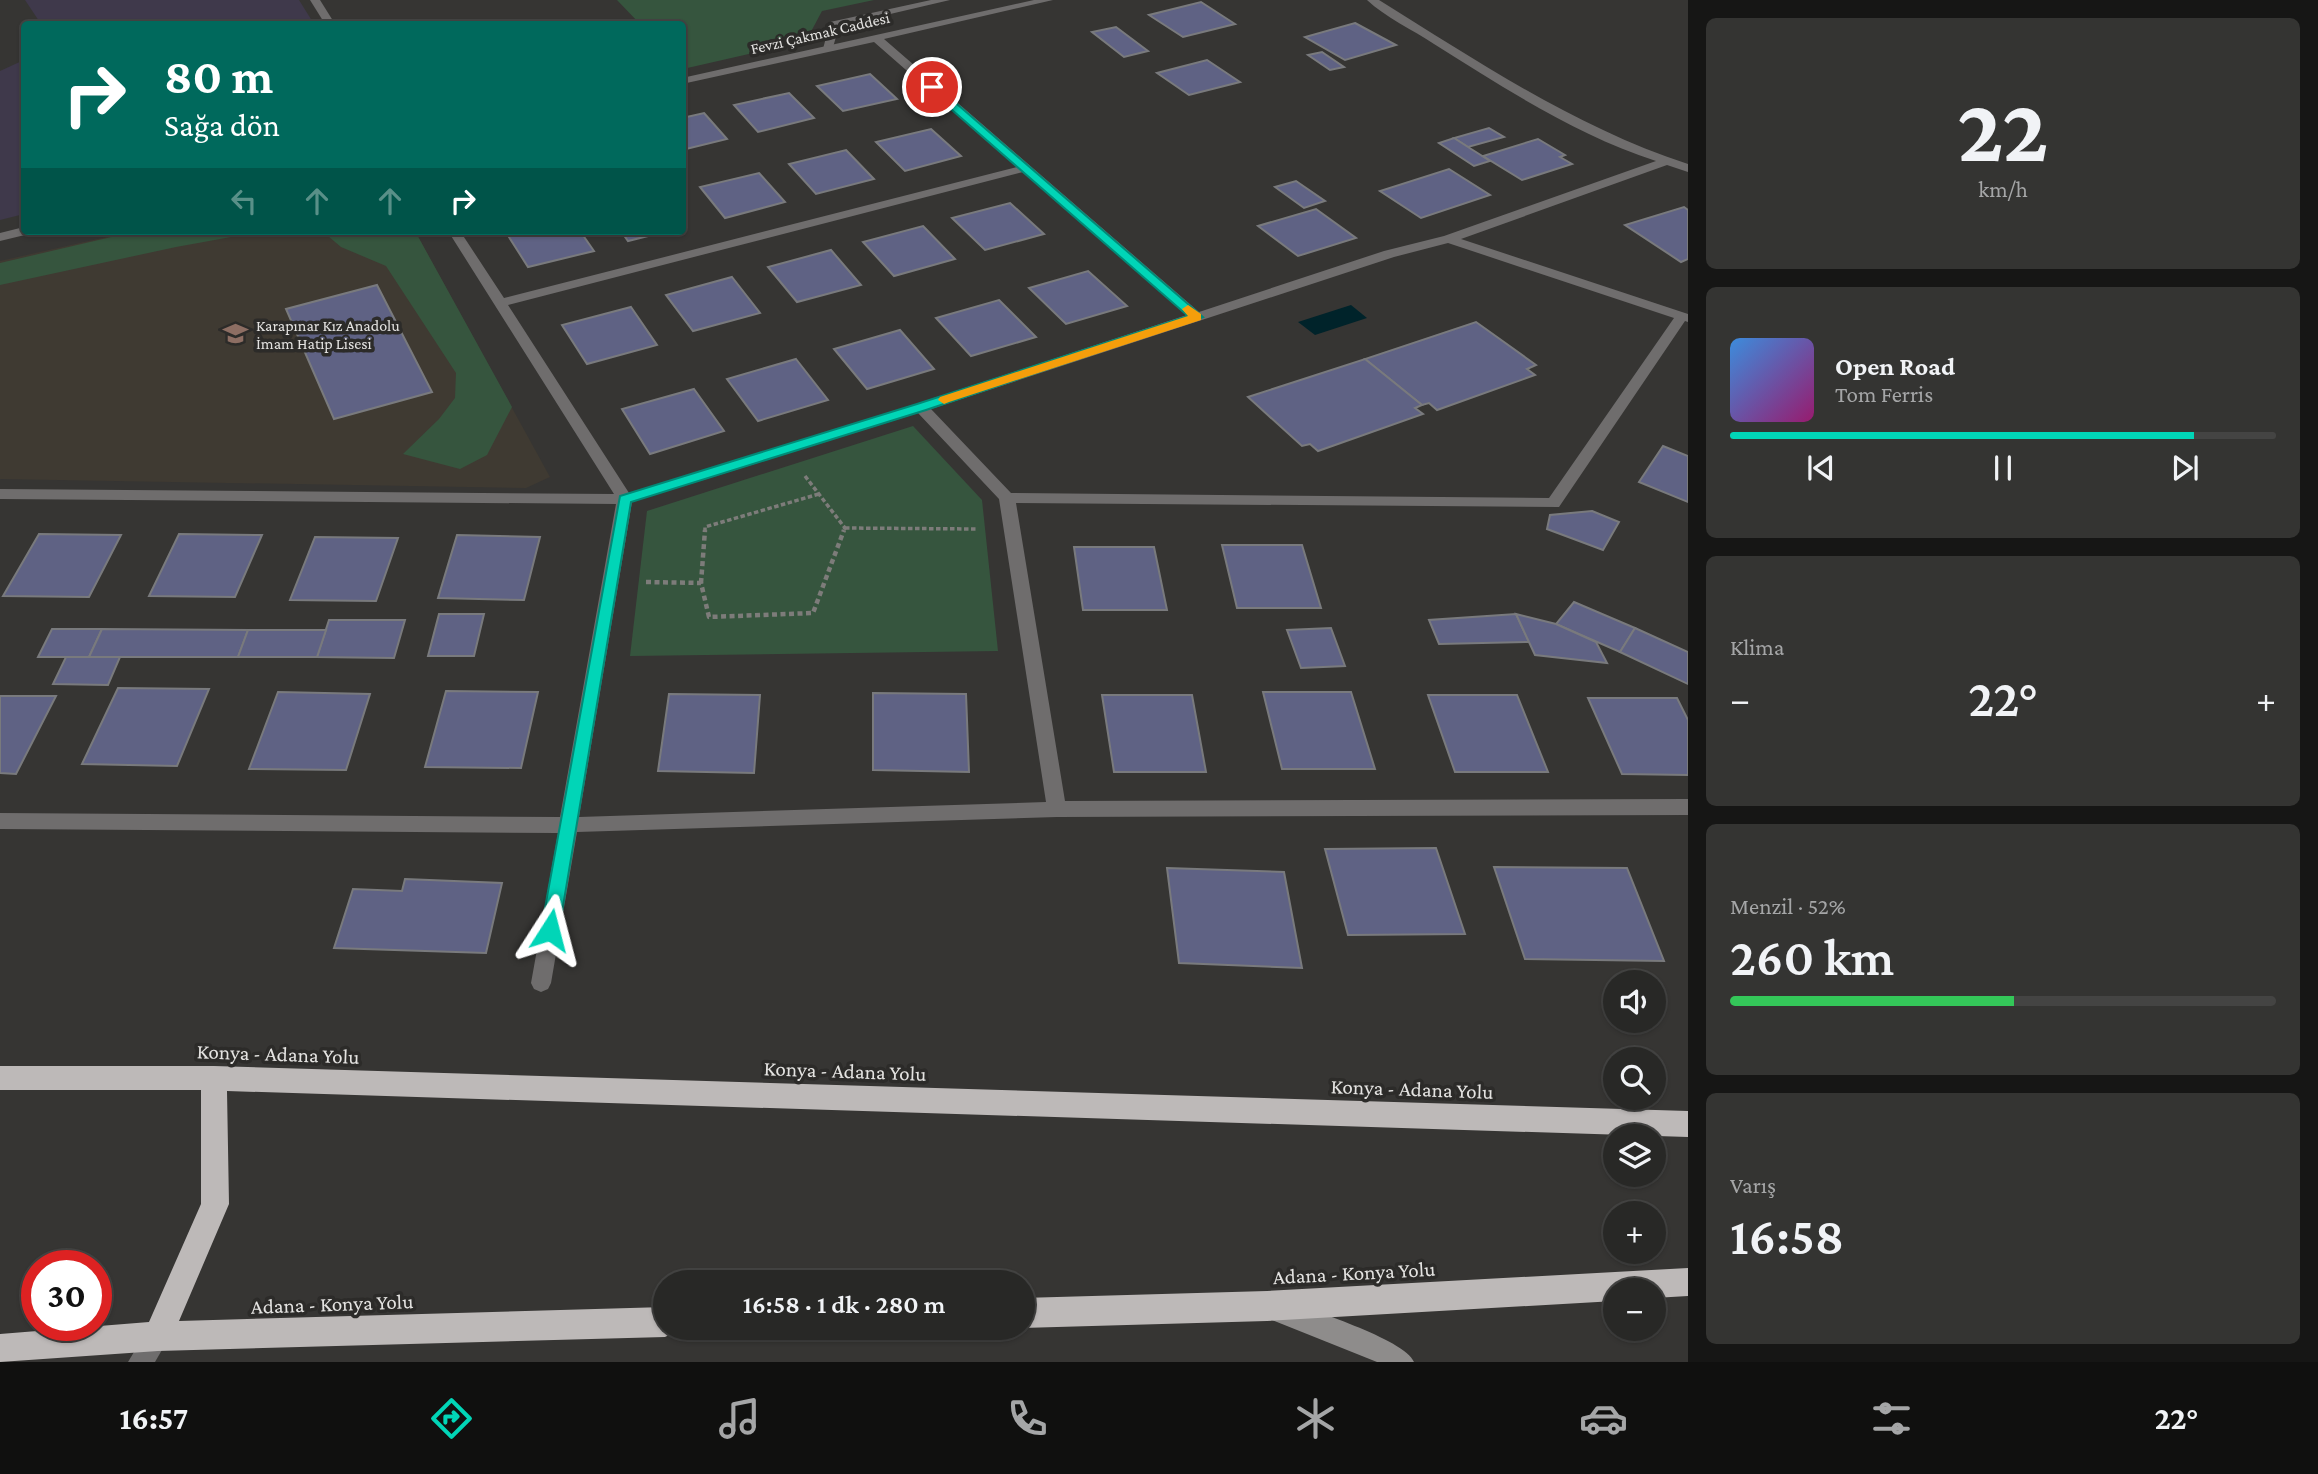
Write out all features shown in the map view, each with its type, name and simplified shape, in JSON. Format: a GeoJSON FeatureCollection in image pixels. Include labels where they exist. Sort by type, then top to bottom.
{"type":"FeatureCollection","features":[{"type":"Feature","properties":{"kind":"highway","name":"Konya - Adana Yolu"},"geometry":{"type":"LineString","coordinates":[[1,1080],[215,1077],[1683,1121]]}},
{"type":"Feature","properties":{"kind":"highway"},"geometry":{"type":"LineString","coordinates":[[158,1336],[215,1204],[215,1077]]}},
{"type":"Feature","properties":{"kind":"highway","name":"Adana - Konya Yolu"},"geometry":{"type":"LineString","coordinates":[[1035,1313],[1268,1306],[1688,1282]]}},
{"type":"Feature","properties":{"kind":"highway","name":"Adana - Konya Yolu"},"geometry":{"type":"LineString","coordinates":[[0,1349],[158,1336],[653,1322]]}},
{"type":"Feature","properties":{"kind":"street"},"geometry":{"type":"LineString","coordinates":[[315,0],[328,21]]}},
{"type":"Feature","properties":{"kind":"street"},"geometry":{"type":"LineString","coordinates":[[828,49],[834,24],[945,0]]}},
{"type":"Feature","properties":{"kind":"street","name":"Fevzi Çakmak Caddesi"},"geometry":{"type":"LineString","coordinates":[[686,80],[1048,0]]}},
{"type":"Feature","properties":{"kind":"street"},"geometry":{"type":"LineString","coordinates":[[1372,0],[1562,116],[1665,162],[1688,168]]}},
{"type":"Feature","properties":{"kind":"street"},"geometry":{"type":"LineString","coordinates":[[876,38],[1197,317]]}},
{"type":"Feature","properties":{"kind":"street"},"geometry":{"type":"LineString","coordinates":[[0,494],[625,499],[921,407],[1389,254],[1449,239],[1665,162]]}},
{"type":"Feature","properties":{"kind":"street"},"geometry":{"type":"LineString","coordinates":[[501,303],[1025,167]]}},
{"type":"Feature","properties":{"kind":"street"},"geometry":{"type":"LineString","coordinates":[[0,237],[21,232]]}},
{"type":"Feature","properties":{"kind":"street"},"geometry":{"type":"LineString","coordinates":[[457,235],[625,499],[541,983]]}},
{"type":"Feature","properties":{"kind":"street"},"geometry":{"type":"LineString","coordinates":[[1007,498],[1553,503],[1685,317],[1449,239]]}},
{"type":"Feature","properties":{"kind":"street"},"geometry":{"type":"LineString","coordinates":[[921,407],[1007,498],[1057,809]]}},
{"type":"Feature","properties":{"kind":"street"},"geometry":{"type":"LineString","coordinates":[[0,821],[567,825],[1057,809],[1688,807]]}},
{"type":"Feature","properties":{"kind":"street"},"geometry":{"type":"LineString","coordinates":[[1268,1306],[1373,1346],[1402,1362]]}},
{"type":"Feature","properties":{"kind":"street"},"geometry":{"type":"LineString","coordinates":[[140,1362],[158,1336]]}},
{"type":"Feature","properties":{"kind":"path"},"geometry":{"type":"LineString","coordinates":[[786,450],[845,528]]}},
{"type":"Feature","properties":{"kind":"path"},"geometry":{"type":"LineString","coordinates":[[819,494],[705,527],[701,583],[709,617],[813,613],[845,528]]}},
{"type":"Feature","properties":{"kind":"path"},"geometry":{"type":"LineString","coordinates":[[845,528],[1012,529]]}},
{"type":"Feature","properties":{"kind":"path"},"geometry":{"type":"LineString","coordinates":[[610,581],[701,583]]}},
{"type":"Feature","properties":{"kind":"shaded area"},"geometry":{"type":"Polygon","coordinates":[[[25,0],[299,0],[312,21],[39,21],[25,0]]]}},
{"type":"Feature","properties":{"kind":"shaded area"},"geometry":{"type":"Polygon","coordinates":[[[21,61],[21,215],[0,220],[0,71],[21,61]]]}},
{"type":"Feature","properties":{"kind":"shaded area","name":"Karapınar Kız Anadolu İmam Hatip Lisesi"},"geometry":{"type":"Polygon","coordinates":[[[115,235],[417,235],[550,477],[526,488],[0,479],[0,261],[115,235]]]}},
{"type":"Feature","properties":{"kind":"green space"},"geometry":{"type":"Polygon","coordinates":[[[617,0],[874,0],[822,11],[806,41],[686,68],[686,21],[637,21],[617,0]]]}},
{"type":"Feature","properties":{"kind":"green space"},"geometry":{"type":"Polygon","coordinates":[[[120,235],[243,235],[0,285],[0,263],[120,235]]]}},
{"type":"Feature","properties":{"kind":"green space"},"geometry":{"type":"Polygon","coordinates":[[[327,235],[417,235],[512,407],[487,455],[460,469],[403,454],[439,419],[455,398],[456,373],[386,266],[341,247],[327,235]]]}},
{"type":"Feature","properties":{"kind":"green space"},"geometry":{"type":"Polygon","coordinates":[[[913,426],[982,500],[998,651],[630,656],[647,511],[913,426]]]}},
{"type":"Feature","properties":{"kind":"water"},"geometry":{"type":"Polygon","coordinates":[[[1351,305],[1367,318],[1315,335],[1298,322],[1351,305]]]}},
{"type":"Feature","properties":{"kind":"building"},"geometry":{"type":"Polygon","coordinates":[[[1201,2],[1235,24],[1183,37],[1149,15],[1201,2]]]}},
{"type":"Feature","properties":{"kind":"building"},"geometry":{"type":"Polygon","coordinates":[[[1355,23],[1396,45],[1345,60],[1305,37],[1355,23]]]}},
{"type":"Feature","properties":{"kind":"building"},"geometry":{"type":"Polygon","coordinates":[[[1116,27],[1148,51],[1124,57],[1092,32],[1116,27]]]}},
{"type":"Feature","properties":{"kind":"building"},"geometry":{"type":"Polygon","coordinates":[[[1322,52],[1344,67],[1330,70],[1308,55],[1322,52]]]}},
{"type":"Feature","properties":{"kind":"building"},"geometry":{"type":"Polygon","coordinates":[[[1207,60],[1240,82],[1189,95],[1157,73],[1207,60]]]}},
{"type":"Feature","properties":{"kind":"building"},"geometry":{"type":"Polygon","coordinates":[[[870,74],[897,99],[843,111],[817,86],[870,74]]]}},
{"type":"Feature","properties":{"kind":"building"},"geometry":{"type":"Polygon","coordinates":[[[789,93],[814,118],[758,132],[734,105],[789,93]]]}},
{"type":"Feature","properties":{"kind":"building"},"geometry":{"type":"Polygon","coordinates":[[[704,113],[727,139],[686,149],[686,117],[704,113]]]}},
{"type":"Feature","properties":{"kind":"building"},"geometry":{"type":"Polygon","coordinates":[[[1489,128],[1504,137],[1468,147],[1454,138],[1489,128]]]}},
{"type":"Feature","properties":{"kind":"building"},"geometry":{"type":"Polygon","coordinates":[[[931,129],[961,156],[905,171],[876,142],[931,129]]]}},
{"type":"Feature","properties":{"kind":"building"},"geometry":{"type":"Polygon","coordinates":[[[1454,138],[1490,161],[1474,166],[1439,143],[1454,138]]]}},
{"type":"Feature","properties":{"kind":"building"},"geometry":{"type":"Polygon","coordinates":[[[1538,139],[1565,155],[1560,157],[1572,164],[1522,180],[1483,156],[1538,139]]]}},
{"type":"Feature","properties":{"kind":"building"},"geometry":{"type":"Polygon","coordinates":[[[846,150],[874,179],[816,194],[789,164],[846,150]]]}},
{"type":"Feature","properties":{"kind":"building"},"geometry":{"type":"Polygon","coordinates":[[[1449,169],[1490,195],[1421,218],[1380,191],[1449,169]]]}},
{"type":"Feature","properties":{"kind":"building"},"geometry":{"type":"Polygon","coordinates":[[[759,173],[785,202],[725,218],[700,187],[759,173]]]}},
{"type":"Feature","properties":{"kind":"building"},"geometry":{"type":"Polygon","coordinates":[[[1296,181],[1325,201],[1304,208],[1275,187],[1296,181]]]}},
{"type":"Feature","properties":{"kind":"building"},"geometry":{"type":"Polygon","coordinates":[[[1010,203],[1044,234],[985,250],[952,218],[1010,203]]]}},
{"type":"Feature","properties":{"kind":"building"},"geometry":{"type":"Polygon","coordinates":[[[1684,207],[1688,210],[1688,259],[1681,262],[1625,225],[1684,207]]]}},
{"type":"Feature","properties":{"kind":"building"},"geometry":{"type":"Polygon","coordinates":[[[1316,209],[1356,238],[1298,256],[1258,226],[1316,209]]]}},
{"type":"Feature","properties":{"kind":"building"},"geometry":{"type":"Polygon","coordinates":[[[923,226],[955,259],[894,276],[863,242],[923,226]]]}},
{"type":"Feature","properties":{"kind":"building"},"geometry":{"type":"Polygon","coordinates":[[[508,235],[583,235],[594,251],[528,267],[508,235]]]}},
{"type":"Feature","properties":{"kind":"building"},"geometry":{"type":"Polygon","coordinates":[[[624,235],[652,235],[628,241],[624,235]]]}},
{"type":"Feature","properties":{"kind":"building"},"geometry":{"type":"Polygon","coordinates":[[[831,250],[861,285],[797,302],[768,267],[831,250]]]}},
{"type":"Feature","properties":{"kind":"building"},"geometry":{"type":"Polygon","coordinates":[[[1088,271],[1127,306],[1066,324],[1029,288],[1088,271]]]}},
{"type":"Feature","properties":{"kind":"building"},"geometry":{"type":"Polygon","coordinates":[[[732,277],[760,313],[693,331],[666,295],[732,277]]]}},
{"type":"Feature","properties":{"kind":"building"},"geometry":{"type":"Polygon","coordinates":[[[377,285],[432,392],[334,419],[286,309],[377,285]]]}},
{"type":"Feature","properties":{"kind":"building"},"geometry":{"type":"Polygon","coordinates":[[[999,300],[1036,337],[971,356],[936,318],[999,300]]]}},
{"type":"Feature","properties":{"kind":"building"},"geometry":{"type":"Polygon","coordinates":[[[631,307],[657,345],[587,364],[562,325],[631,307]]]}},
{"type":"Feature","properties":{"kind":"building"},"geometry":{"type":"Polygon","coordinates":[[[1476,322],[1536,365],[1527,369],[1535,375],[1437,410],[1429,403],[1422,405],[1365,359],[1476,322]]]}},
{"type":"Feature","properties":{"kind":"building"},"geometry":{"type":"Polygon","coordinates":[[[900,330],[934,369],[867,389],[834,349],[900,330]]]}},
{"type":"Feature","properties":{"kind":"building"},"geometry":{"type":"Polygon","coordinates":[[[796,359],[828,400],[758,421],[727,379],[796,359]]]}},
{"type":"Feature","properties":{"kind":"building"},"geometry":{"type":"Polygon","coordinates":[[[1365,359],[1422,405],[1415,408],[1423,414],[1318,451],[1310,444],[1302,446],[1248,397],[1365,359]]]}},
{"type":"Feature","properties":{"kind":"building"},"geometry":{"type":"Polygon","coordinates":[[[694,389],[724,431],[650,454],[622,409],[694,389]]]}},
{"type":"Feature","properties":{"kind":"building"},"geometry":{"type":"Polygon","coordinates":[[[1663,446],[1688,456],[1688,502],[1639,482],[1663,446]]]}},
{"type":"Feature","properties":{"kind":"building"},"geometry":{"type":"Polygon","coordinates":[[[1592,511],[1619,522],[1603,550],[1547,529],[1550,515],[1592,511]]]}},
{"type":"Feature","properties":{"kind":"building"},"geometry":{"type":"Polygon","coordinates":[[[39,534],[121,535],[89,597],[3,596],[39,534]]]}},
{"type":"Feature","properties":{"kind":"building"},"geometry":{"type":"Polygon","coordinates":[[[179,534],[262,535],[235,597],[149,596],[179,534]]]}},
{"type":"Feature","properties":{"kind":"building"},"geometry":{"type":"Polygon","coordinates":[[[457,535],[540,537],[524,600],[438,598],[457,535]]]}},
{"type":"Feature","properties":{"kind":"building"},"geometry":{"type":"Polygon","coordinates":[[[315,537],[398,538],[376,601],[290,600],[315,537]]]}},
{"type":"Feature","properties":{"kind":"building"},"geometry":{"type":"Polygon","coordinates":[[[1222,545],[1302,545],[1321,608],[1237,608],[1222,545]]]}},
{"type":"Feature","properties":{"kind":"building"},"geometry":{"type":"Polygon","coordinates":[[[1074,547],[1154,547],[1167,610],[1083,610],[1074,547]]]}},
{"type":"Feature","properties":{"kind":"building"},"geometry":{"type":"Polygon","coordinates":[[[1574,602],[1635,628],[1620,652],[1556,624],[1574,602]]]}},
{"type":"Feature","properties":{"kind":"building"},"geometry":{"type":"Polygon","coordinates":[[[439,614],[484,614],[474,656],[428,656],[439,614]]]}},
{"type":"Feature","properties":{"kind":"building"},"geometry":{"type":"Polygon","coordinates":[[[1516,614],[1529,642],[1439,644],[1429,620],[1516,614]]]}},
{"type":"Feature","properties":{"kind":"building"},"geometry":{"type":"Polygon","coordinates":[[[1516,614],[1556,624],[1596,642],[1607,663],[1535,655],[1516,614]]]}},
{"type":"Feature","properties":{"kind":"building"},"geometry":{"type":"Polygon","coordinates":[[[329,620],[405,620],[394,658],[317,657],[329,620]]]}},
{"type":"Feature","properties":{"kind":"building"},"geometry":{"type":"Polygon","coordinates":[[[1331,628],[1345,666],[1301,668],[1287,630],[1331,628]]]}},
{"type":"Feature","properties":{"kind":"building"},"geometry":{"type":"Polygon","coordinates":[[[1635,628],[1688,652],[1688,684],[1620,652],[1635,628]]]}},
{"type":"Feature","properties":{"kind":"building"},"geometry":{"type":"Polygon","coordinates":[[[52,629],[102,629],[89,657],[38,657],[52,629]]]}},
{"type":"Feature","properties":{"kind":"building"},"geometry":{"type":"Polygon","coordinates":[[[102,629],[248,630],[238,657],[89,657],[102,629]]]}},
{"type":"Feature","properties":{"kind":"building"},"geometry":{"type":"Polygon","coordinates":[[[248,630],[326,630],[317,657],[238,657],[248,630]]]}},
{"type":"Feature","properties":{"kind":"building"},"geometry":{"type":"Polygon","coordinates":[[[66,657],[120,657],[108,685],[53,684],[66,657]]]}},
{"type":"Feature","properties":{"kind":"building"},"geometry":{"type":"Polygon","coordinates":[[[118,688],[209,689],[177,766],[82,764],[118,688]]]}},
{"type":"Feature","properties":{"kind":"building"},"geometry":{"type":"Polygon","coordinates":[[[446,691],[538,692],[521,768],[425,767],[446,691]]]}},
{"type":"Feature","properties":{"kind":"building"},"geometry":{"type":"Polygon","coordinates":[[[278,692],[370,694],[346,770],[249,769],[278,692]]]}},
{"type":"Feature","properties":{"kind":"building"},"geometry":{"type":"Polygon","coordinates":[[[1263,692],[1351,692],[1375,769],[1282,769],[1263,692]]]}},
{"type":"Feature","properties":{"kind":"building"},"geometry":{"type":"Polygon","coordinates":[[[873,693],[966,694],[969,772],[873,770],[873,693]]]}},
{"type":"Feature","properties":{"kind":"building"},"geometry":{"type":"Polygon","coordinates":[[[669,694],[760,695],[754,773],[658,771],[669,694]]]}},
{"type":"Feature","properties":{"kind":"building"},"geometry":{"type":"Polygon","coordinates":[[[1102,695],[1192,695],[1206,772],[1114,772],[1102,695]]]}},
{"type":"Feature","properties":{"kind":"building"},"geometry":{"type":"Polygon","coordinates":[[[1428,695],[1517,695],[1548,772],[1455,772],[1428,695]]]}},
{"type":"Feature","properties":{"kind":"building"},"geometry":{"type":"Polygon","coordinates":[[[0,696],[56,696],[16,774],[0,773],[0,696]]]}},
{"type":"Feature","properties":{"kind":"building"},"geometry":{"type":"Polygon","coordinates":[[[1588,698],[1677,698],[1688,720],[1688,775],[1622,774],[1588,698]]]}},
{"type":"Feature","properties":{"kind":"building"},"geometry":{"type":"Polygon","coordinates":[[[1436,848],[1465,934],[1348,935],[1325,849],[1436,848]]]}},
{"type":"Feature","properties":{"kind":"building"},"geometry":{"type":"Polygon","coordinates":[[[1494,867],[1627,868],[1664,961],[1525,959],[1494,867]]]}},
{"type":"Feature","properties":{"kind":"building"},"geometry":{"type":"Polygon","coordinates":[[[1167,868],[1284,872],[1302,968],[1179,963],[1167,868]]]}},
{"type":"Feature","properties":{"kind":"building"},"geometry":{"type":"Polygon","coordinates":[[[405,879],[502,883],[486,953],[334,948],[353,889],[402,891],[405,879]]]}},
{"type":"Feature","properties":{"kind":"slow traffic"},"geometry":{"type":"LineString","coordinates":[[944,400],[1197,317],[1188,309]]}},
{"type":"Feature","properties":{"kind":"place","name":"Karapınar Kız Anadolu İmam Hatip Lisesi"},"geometry":{"type":"Point","coordinates":[236,334]}},
{"type":"Feature","properties":{"kind":"route"},"geometry":{"type":"LineString","coordinates":[[550,930],[625,499],[1197,317],[932,87]]}}]}
